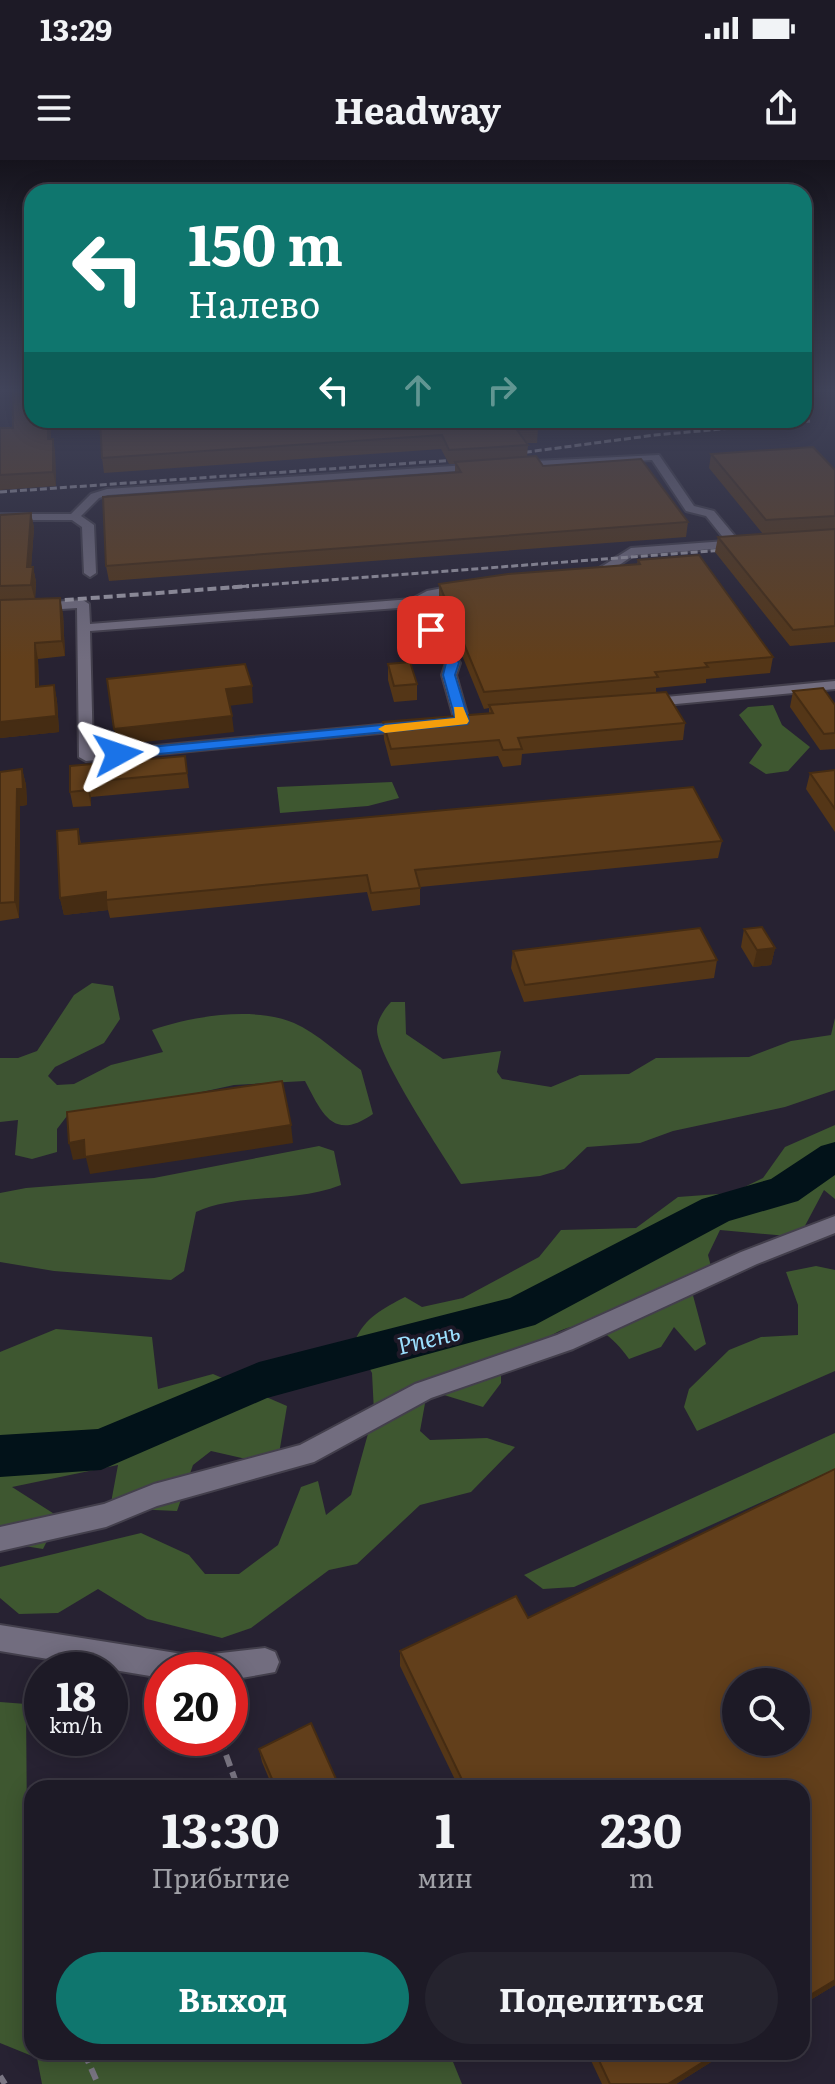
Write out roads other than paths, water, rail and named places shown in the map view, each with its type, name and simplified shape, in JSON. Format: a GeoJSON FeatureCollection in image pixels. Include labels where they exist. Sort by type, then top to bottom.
{"type":"FeatureCollection","features":[{"type":"Feature","properties":{"kind":"lane"},"geometry":{"type":"LineString","coordinates":[[74,517],[95,496],[107,492],[283,481]]}},
{"type":"Feature","properties":{"kind":"lane"},"geometry":{"type":"LineString","coordinates":[[671,481],[690,509],[710,513],[735,544]]}},
{"type":"Feature","properties":{"kind":"lane"},"geometry":{"type":"LineString","coordinates":[[0,517],[74,517],[88,525],[90,573]]}},
{"type":"Feature","properties":{"kind":"lane"},"geometry":{"type":"LineString","coordinates":[[566,577],[596,575],[631,552],[750,543]]}},
{"type":"Feature","properties":{"kind":"lane"},"geometry":{"type":"LineString","coordinates":[[83,628],[415,603],[431,594],[477,586]]}},
{"type":"Feature","properties":{"kind":"lane"},"geometry":{"type":"LineString","coordinates":[[0,609],[83,604],[86,757],[469,718],[449,675],[453,663],[415,603]]}},
{"type":"Feature","properties":{"kind":"lane"},"geometry":{"type":"LineString","coordinates":[[625,705],[835,685]]}},
{"type":"Feature","properties":{"kind":"lane"},"geometry":{"type":"LineString","coordinates":[[0,1539],[106,1515],[154,1495],[305,1454],[423,1391],[565,1342],[749,1258],[835,1224]]}},
{"type":"Feature","properties":{"kind":"lane"},"geometry":{"type":"LineString","coordinates":[[0,1638],[195,1670],[265,1662]]}},
{"type":"Feature","properties":{"kind":"waterway","name":"Рпень"},"geometry":{"type":"LineString","coordinates":[[0,1456],[101,1449],[259,1381],[520,1313],[716,1210],[784,1190],[835,1156]]}},
{"type":"Feature","properties":{"kind":"railway"},"geometry":{"type":"LineString","coordinates":[[0,492],[160,481]]}},
{"type":"Feature","properties":{"kind":"railway"},"geometry":{"type":"LineString","coordinates":[[222,588],[738,549]]}},
{"type":"Feature","properties":{"kind":"railway"},"geometry":{"type":"LineString","coordinates":[[0,605],[249,586]]}}]}
